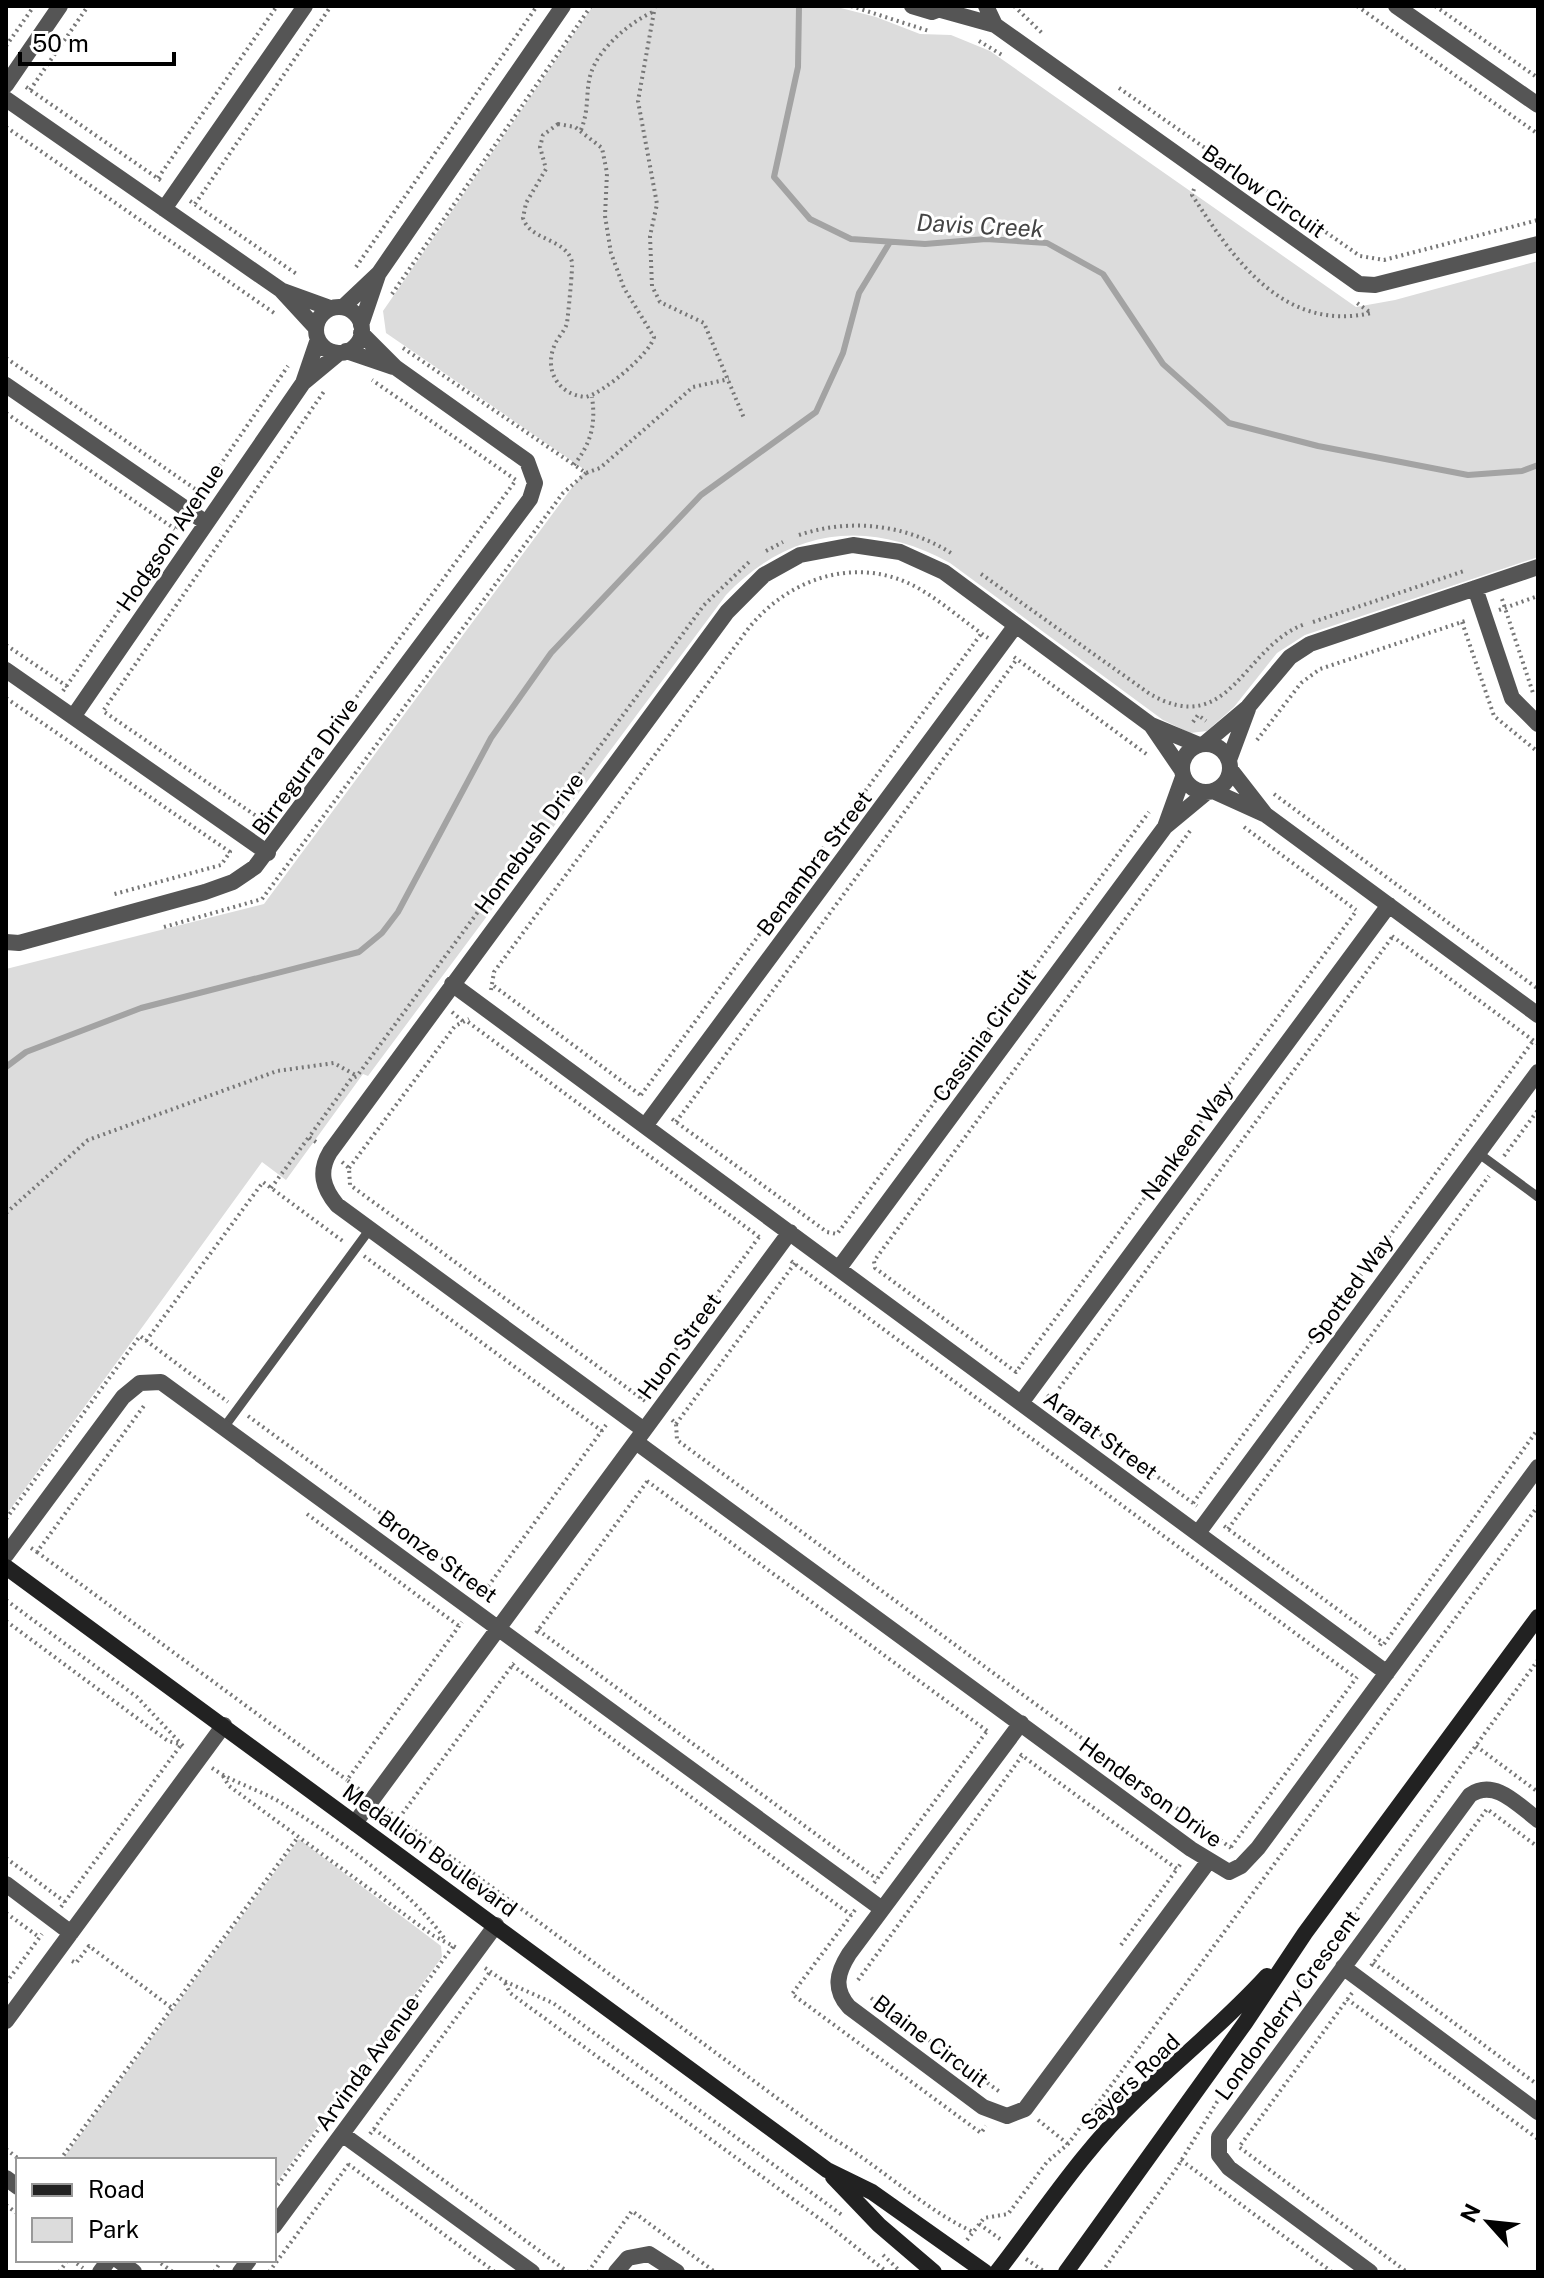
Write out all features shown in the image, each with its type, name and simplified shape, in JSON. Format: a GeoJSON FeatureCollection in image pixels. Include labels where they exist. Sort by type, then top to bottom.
{"type":"FeatureCollection","features":[{"type":"Feature","properties":{"kind":"street"},"geometry":{"type":"LineString","coordinates":[[6,85],[60,6]]}},
{"type":"Feature","properties":{"kind":"street"},"geometry":{"type":"LineString","coordinates":[[164,209],[305,6]]}},
{"type":"Feature","properties":{"kind":"street"},"geometry":{"type":"LineString","coordinates":[[343,352],[357,344],[379,273],[563,6]]}},
{"type":"Feature","properties":{"kind":"street","name":"Barlow Circuit"},"geometry":{"type":"LineString","coordinates":[[912,6],[923,11],[945,8],[995,25],[1359,284],[1375,285],[1538,244]]}},
{"type":"Feature","properties":{"kind":"street","name":"Barlow Circuit"},"geometry":{"type":"LineString","coordinates":[[986,6],[995,25]]}},
{"type":"Feature","properties":{"kind":"street"},"geometry":{"type":"LineString","coordinates":[[1396,6],[1538,105]]}},
{"type":"Feature","properties":{"kind":"street"},"geometry":{"type":"LineString","coordinates":[[12,103],[281,290],[326,349],[395,367]]}},
{"type":"Feature","properties":{"kind":"street"},"geometry":{"type":"LineString","coordinates":[[317,334],[320,316],[379,273]]}},
{"type":"Feature","properties":{"kind":"street"},"geometry":{"type":"LineString","coordinates":[[281,290],[355,313],[361,329],[395,367]]}},
{"type":"Feature","properties":{"kind":"street","name":"Hodgson Avenue"},"geometry":{"type":"LineString","coordinates":[[303,383],[317,334]]}},
{"type":"Feature","properties":{"kind":"street","name":"Hodgson Avenue"},"geometry":{"type":"LineString","coordinates":[[73,717],[303,383],[343,352]]}},
{"type":"Feature","properties":{"kind":"street","name":"Birregurra Drive"},"geometry":{"type":"LineString","coordinates":[[6,942],[19,943],[222,886],[255,867],[530,499],[535,475],[521,455],[395,367]]}},
{"type":"Feature","properties":{"kind":"street"},"geometry":{"type":"LineString","coordinates":[[6,385],[205,522]]}},
{"type":"Feature","properties":{"kind":"street","name":"Homebush Drive"},"geometry":{"type":"LineString","coordinates":[[330,1152],[727,612],[764,575],[783,563],[820,550],[853,545],[883,548],[930,563],[1151,725],[1202,744]]}},
{"type":"Feature","properties":{"kind":"street"},"geometry":{"type":"LineString","coordinates":[[1538,567],[1310,644],[1281,666],[1248,707],[1186,754],[1182,773],[1193,789],[1210,792],[1266,815],[1538,1015]]}},
{"type":"Feature","properties":{"kind":"street"},"geometry":{"type":"LineString","coordinates":[[1475,588],[1512,698],[1538,724]]}},
{"type":"Feature","properties":{"kind":"street","name":"Benambra Street"},"geometry":{"type":"LineString","coordinates":[[645,1126],[1016,625]]}},
{"type":"Feature","properties":{"kind":"street"},"geometry":{"type":"LineString","coordinates":[[6,670],[268,853]]}},
{"type":"Feature","properties":{"kind":"street"},"geometry":{"type":"LineString","coordinates":[[1210,792],[1224,784],[1248,707]]}},
{"type":"Feature","properties":{"kind":"street","name":"Homebush Drive"},"geometry":{"type":"LineString","coordinates":[[1151,725],[1182,773]]}},
{"type":"Feature","properties":{"kind":"street"},"geometry":{"type":"LineString","coordinates":[[1202,744],[1219,748],[1231,758],[1266,815]]}},
{"type":"Feature","properties":{"kind":"street","name":"Cassinia Circuit"},"geometry":{"type":"LineString","coordinates":[[1165,827],[1182,773]]}},
{"type":"Feature","properties":{"kind":"street","name":"Cassinia Circuit"},"geometry":{"type":"LineString","coordinates":[[839,1268],[1165,827],[1210,792]]}},
{"type":"Feature","properties":{"kind":"street","name":"Nankeen Way"},"geometry":{"type":"LineString","coordinates":[[1021,1403],[1389,905]]}},
{"type":"Feature","properties":{"kind":"street"},"geometry":{"type":"LineString","coordinates":[[452,984],[790,1232]]}},
{"type":"Feature","properties":{"kind":"street","name":"Spotted Way"},"geometry":{"type":"LineString","coordinates":[[1198,1533],[1538,1072]]}},
{"type":"Feature","properties":{"kind":"street"},"geometry":{"type":"LineString","coordinates":[[330,1152],[323,1170],[329,1196],[617,1411],[640,1436]]}},
{"type":"Feature","properties":{"kind":"street","name":"Ararat Street"},"geometry":{"type":"LineString","coordinates":[[790,1232],[1387,1673]]}},
{"type":"Feature","properties":{"kind":"street","name":"Huon Street"},"geometry":{"type":"LineString","coordinates":[[355,1823],[790,1232]]}},
{"type":"Feature","properties":{"kind":"street","name":"Bronze Street"},"geometry":{"type":"LineString","coordinates":[[6,1555],[123,1397],[140,1383],[154,1380],[168,1385],[882,1909]]}},
{"type":"Feature","properties":{"kind":"street","name":"Henderson Drive"},"geometry":{"type":"LineString","coordinates":[[640,1436],[663,1461],[1208,1862],[1229,1872],[1248,1860]]}},
{"type":"Feature","properties":{"kind":"street"},"geometry":{"type":"LineString","coordinates":[[1248,1860],[1538,1467]]}},
{"type":"Feature","properties":{"kind":"street","name":"Medallion Boulevard"},"geometry":{"type":"LineString","coordinates":[[6,1567],[827,2170],[879,2225],[934,2272]]}},
{"type":"Feature","properties":{"kind":"street","name":"Sayers Road"},"geometry":{"type":"LineString","coordinates":[[1066,2272],[1228,2047],[1305,1933],[1538,1617]]}},
{"type":"Feature","properties":{"kind":"street","name":"Blaine Circuit"},"geometry":{"type":"LineString","coordinates":[[1021,1723],[882,1909],[842,1966],[838,1981],[843,2000],[996,2114],[1015,2115],[1031,2102],[1208,1862]]}},
{"type":"Feature","properties":{"kind":"street"},"geometry":{"type":"LineString","coordinates":[[6,2021],[224,1725]]}},
{"type":"Feature","properties":{"kind":"street","name":"Londonderry Crescent"},"geometry":{"type":"LineString","coordinates":[[1370,2272],[1229,2168],[1218,2150],[1223,2131],[1470,1795],[1480,1790],[1495,1790],[1538,1820]]}},
{"type":"Feature","properties":{"kind":"street"},"geometry":{"type":"LineString","coordinates":[[6,1884],[71,1933]]}},
{"type":"Feature","properties":{"kind":"street","name":"Arvinda Avenue"},"geometry":{"type":"LineString","coordinates":[[276,2223],[496,1925]]}},
{"type":"Feature","properties":{"kind":"street","name":"Sayers Road"},"geometry":{"type":"LineString","coordinates":[[997,2272],[1106,2131],[1239,2007],[1305,1933]]}},
{"type":"Feature","properties":{"kind":"street"},"geometry":{"type":"LineString","coordinates":[[1343,1967],[1538,2112]]}},
{"type":"Feature","properties":{"kind":"street"},"geometry":{"type":"LineString","coordinates":[[342,2134],[532,2272]]}},
{"type":"Feature","properties":{"kind":"street","name":"Medallion Boulevard"},"geometry":{"type":"LineString","coordinates":[[827,2170],[872,2192],[985,2272]]}},
{"type":"Feature","properties":{"kind":"street"},"geometry":{"type":"LineString","coordinates":[[616,2272],[628,2258],[644,2254],[656,2257],[677,2272]]}},
{"type":"Feature","properties":{"kind":"lane"},"geometry":{"type":"LineString","coordinates":[[1478,1153],[1538,1197]]}},
{"type":"Feature","properties":{"kind":"lane"},"geometry":{"type":"LineString","coordinates":[[225,1426],[370,1229]]}},
{"type":"Feature","properties":{"kind":"path"},"geometry":{"type":"LineString","coordinates":[[6,46],[34,6]]}},
{"type":"Feature","properties":{"kind":"path"},"geometry":{"type":"LineString","coordinates":[[12,103],[88,6]]}},
{"type":"Feature","properties":{"kind":"path"},"geometry":{"type":"LineString","coordinates":[[158,178],[277,6]]}},
{"type":"Feature","properties":{"kind":"path"},"geometry":{"type":"LineString","coordinates":[[195,204],[331,6]]}},
{"type":"Feature","properties":{"kind":"path"},"geometry":{"type":"LineString","coordinates":[[352,273],[537,6]]}},
{"type":"Feature","properties":{"kind":"path"},"geometry":{"type":"LineString","coordinates":[[389,299],[591,6]]}},
{"type":"Feature","properties":{"kind":"path"},"geometry":{"type":"LineString","coordinates":[[851,6],[874,8],[916,29],[935,31]]}},
{"type":"Feature","properties":{"kind":"path"},"geometry":{"type":"LineString","coordinates":[[1014,6],[1046,37]]}},
{"type":"Feature","properties":{"kind":"path"},"geometry":{"type":"LineString","coordinates":[[1357,6],[1538,134]]}},
{"type":"Feature","properties":{"kind":"path"},"geometry":{"type":"LineString","coordinates":[[1435,6],[1538,78]]}},
{"type":"Feature","properties":{"kind":"path"},"geometry":{"type":"LineString","coordinates":[[581,130],[590,103],[590,76],[595,65],[626,29],[655,8]]}},
{"type":"Feature","properties":{"kind":"path"},"geometry":{"type":"LineString","coordinates":[[655,8],[638,101],[657,204],[650,236],[652,286],[660,302],[704,323],[744,418]]}},
{"type":"Feature","properties":{"kind":"path"},"geometry":{"type":"LineString","coordinates":[[972,37],[1014,63]]}},
{"type":"Feature","properties":{"kind":"path"},"geometry":{"type":"LineString","coordinates":[[1111,83],[1360,256],[1384,260],[1538,220]]}},
{"type":"Feature","properties":{"kind":"path"},"geometry":{"type":"LineString","coordinates":[[564,124],[581,130],[599,143],[604,152],[606,226],[611,253],[624,288],[654,337],[649,349],[592,396],[565,392],[551,368],[552,351],[566,326],[572,262],[566,250],[533,233],[523,218],[526,203],[545,173],[540,147],[546,130],[564,124]]}},
{"type":"Feature","properties":{"kind":"path"},"geometry":{"type":"LineString","coordinates":[[6,127],[281,317]]}},
{"type":"Feature","properties":{"kind":"path"},"geometry":{"type":"LineString","coordinates":[[1183,182],[1207,198]]}},
{"type":"Feature","properties":{"kind":"path"},"geometry":{"type":"LineString","coordinates":[[1194,189],[1192,195],[1222,243],[1267,287],[1316,314],[1341,317],[1371,313],[1346,296]]}},
{"type":"Feature","properties":{"kind":"path"},"geometry":{"type":"LineString","coordinates":[[396,343],[586,473],[595,471],[693,387],[729,379]]}},
{"type":"Feature","properties":{"kind":"path"},"geometry":{"type":"LineString","coordinates":[[6,358],[201,493],[290,363]]}},
{"type":"Feature","properties":{"kind":"path"},"geometry":{"type":"LineString","coordinates":[[348,708],[516,480],[359,371],[366,360]]}},
{"type":"Feature","properties":{"kind":"path"},"geometry":{"type":"LineString","coordinates":[[103,711],[326,389]]}},
{"type":"Feature","properties":{"kind":"path"},"geometry":{"type":"LineString","coordinates":[[574,465],[587,448],[593,431],[592,396]]}},
{"type":"Feature","properties":{"kind":"path"},"geometry":{"type":"LineString","coordinates":[[6,413],[175,529]]}},
{"type":"Feature","properties":{"kind":"path"},"geometry":{"type":"LineString","coordinates":[[271,1188],[704,605],[735,572],[758,555],[798,535],[852,525],[900,530],[957,557]]}},
{"type":"Feature","properties":{"kind":"path"},"geometry":{"type":"LineString","coordinates":[[970,566],[1150,694],[1169,704],[1197,707],[1225,696],[1262,653],[1287,632],[1477,567]]}},
{"type":"Feature","properties":{"kind":"path"},"geometry":{"type":"LineString","coordinates":[[676,1424],[350,1185],[349,1168],[455,1026],[468,1022],[494,986],[494,972],[748,629],[775,601],[820,577],[839,573],[878,574],[923,591],[1161,765],[1170,752]]}},
{"type":"Feature","properties":{"kind":"path"},"geometry":{"type":"LineString","coordinates":[[1495,581],[1532,692],[1538,696]]}},
{"type":"Feature","properties":{"kind":"path"},"geometry":{"type":"LineString","coordinates":[[1231,758],[1248,752],[1301,683],[1320,669],[1538,596]]}},
{"type":"Feature","properties":{"kind":"path"},"geometry":{"type":"LineString","coordinates":[[641,1095],[981,634]]}},
{"type":"Feature","properties":{"kind":"path"},"geometry":{"type":"LineString","coordinates":[[6,645],[264,823],[274,810]]}},
{"type":"Feature","properties":{"kind":"path"},"geometry":{"type":"LineString","coordinates":[[676,1122],[1017,659]]}},
{"type":"Feature","properties":{"kind":"path"},"geometry":{"type":"LineString","coordinates":[[6,698],[230,852],[221,865],[111,895]]}},
{"type":"Feature","properties":{"kind":"path"},"geometry":{"type":"LineString","coordinates":[[1182,736],[1198,715],[1197,707]]}},
{"type":"Feature","properties":{"kind":"path"},"geometry":{"type":"LineString","coordinates":[[1198,715],[1219,731]]}},
{"type":"Feature","properties":{"kind":"path"},"geometry":{"type":"LineString","coordinates":[[1266,788],[1538,989]]}},
{"type":"Feature","properties":{"kind":"path"},"geometry":{"type":"LineString","coordinates":[[494,986],[827,1232],[837,1234],[1156,802]]}},
{"type":"Feature","properties":{"kind":"path"},"geometry":{"type":"LineString","coordinates":[[1192,806],[1206,816],[1196,823],[874,1261],[875,1268],[1382,1642],[1231,1848]]}},
{"type":"Feature","properties":{"kind":"path"},"geometry":{"type":"LineString","coordinates":[[1016,1372],[1357,910]]}},
{"type":"Feature","properties":{"kind":"path"},"geometry":{"type":"LineString","coordinates":[[1052,1399],[1393,936]]}},
{"type":"Feature","properties":{"kind":"path"},"geometry":{"type":"LineString","coordinates":[[468,1022],[1356,1678]]}},
{"type":"Feature","properties":{"kind":"path"},"geometry":{"type":"LineString","coordinates":[[1193,1503],[1533,1041]]}},
{"type":"Feature","properties":{"kind":"path"},"geometry":{"type":"LineString","coordinates":[[6,1213],[88,1140],[277,1071],[334,1063],[357,1076]]}},
{"type":"Feature","properties":{"kind":"path"},"geometry":{"type":"LineString","coordinates":[[1228,1529],[1538,1110]]}},
{"type":"Feature","properties":{"kind":"path"},"geometry":{"type":"LineString","coordinates":[[309,1137],[349,1168]]}},
{"type":"Feature","properties":{"kind":"path"},"geometry":{"type":"LineString","coordinates":[[146,1341],[263,1182],[602,1431]]}},
{"type":"Feature","properties":{"kind":"path"},"geometry":{"type":"LineString","coordinates":[[640,1398],[759,1237]]}},
{"type":"Feature","properties":{"kind":"path"},"geometry":{"type":"LineString","coordinates":[[399,1818],[663,1461],[677,1440],[676,1424],[795,1263]]}},
{"type":"Feature","properties":{"kind":"path"},"geometry":{"type":"LineString","coordinates":[[347,1780],[632,1391]]}},
{"type":"Feature","properties":{"kind":"path"},"geometry":{"type":"LineString","coordinates":[[37,1552],[150,1398]]}},
{"type":"Feature","properties":{"kind":"path"},"geometry":{"type":"LineString","coordinates":[[238,1409],[485,1590]]}},
{"type":"Feature","properties":{"kind":"path"},"geometry":{"type":"LineString","coordinates":[[677,1440],[1266,1875]]}},
{"type":"Feature","properties":{"kind":"path"},"geometry":{"type":"LineString","coordinates":[[647,1481],[1177,1869],[1206,1829]]}},
{"type":"Feature","properties":{"kind":"path"},"geometry":{"type":"LineString","coordinates":[[6,1519],[27,1491]]}},
{"type":"Feature","properties":{"kind":"path"},"geometry":{"type":"LineString","coordinates":[[957,2254],[984,2218],[1008,2214],[1047,2162],[1063,2151],[1538,1506]]}},
{"type":"Feature","properties":{"kind":"path"},"geometry":{"type":"LineString","coordinates":[[298,1508],[459,1626]]}},
{"type":"Feature","properties":{"kind":"path"},"geometry":{"type":"LineString","coordinates":[[18,1538],[827,2135],[869,2159],[948,2220],[973,2232]]}},
{"type":"Feature","properties":{"kind":"path"},"geometry":{"type":"LineString","coordinates":[[6,1600],[137,1697],[181,1745]]}},
{"type":"Feature","properties":{"kind":"path"},"geometry":{"type":"LineString","coordinates":[[6,1621],[168,1741],[181,1745]]}},
{"type":"Feature","properties":{"kind":"path"},"geometry":{"type":"LineString","coordinates":[[538,1630],[877,1879]]}},
{"type":"Feature","properties":{"kind":"path"},"geometry":{"type":"LineString","coordinates":[[1102,2272],[1181,2160],[1217,2102],[1538,1660]]}},
{"type":"Feature","properties":{"kind":"path"},"geometry":{"type":"LineString","coordinates":[[512,1665],[851,1915]]}},
{"type":"Feature","properties":{"kind":"path"},"geometry":{"type":"LineString","coordinates":[[866,1994],[1008,2098],[981,2133],[792,1994],[987,1731]]}},
{"type":"Feature","properties":{"kind":"path"},"geometry":{"type":"LineString","coordinates":[[6,1983],[181,1745]]}},
{"type":"Feature","properties":{"kind":"path"},"geometry":{"type":"LineString","coordinates":[[1475,1746],[1538,1792]]}},
{"type":"Feature","properties":{"kind":"path"},"geometry":{"type":"LineString","coordinates":[[854,1985],[1022,1756]]}},
{"type":"Feature","properties":{"kind":"path"},"geometry":{"type":"LineString","coordinates":[[223,1776],[283,1803],[375,1870],[422,1911],[446,1940],[434,1936],[298,1836],[229,1786],[223,1776]]}},
{"type":"Feature","properties":{"kind":"path"},"geometry":{"type":"LineString","coordinates":[[1407,2272],[1239,2147],[1487,1809],[1538,1847]]}},
{"type":"Feature","properties":{"kind":"path"},"geometry":{"type":"LineString","coordinates":[[61,2158],[298,1836]]}},
{"type":"Feature","properties":{"kind":"path"},"geometry":{"type":"LineString","coordinates":[[6,1858],[65,1902]]}},
{"type":"Feature","properties":{"kind":"path"},"geometry":{"type":"LineString","coordinates":[[6,1913],[76,1963],[89,1946],[172,2008]]}},
{"type":"Feature","properties":{"kind":"path"},"geometry":{"type":"LineString","coordinates":[[276,2187],[454,1945]]}},
{"type":"Feature","properties":{"kind":"path"},"geometry":{"type":"LineString","coordinates":[[1373,1963],[1538,2085]]}},
{"type":"Feature","properties":{"kind":"path"},"geometry":{"type":"LineString","coordinates":[[269,2272],[490,1972]]}},
{"type":"Feature","properties":{"kind":"path"},"geometry":{"type":"LineString","coordinates":[[851,2221],[553,2003],[504,1981],[510,1993],[827,2224],[887,2272]]}},
{"type":"Feature","properties":{"kind":"path"},"geometry":{"type":"LineString","coordinates":[[1347,1999],[1538,2139]]}},
{"type":"Feature","properties":{"kind":"path"},"geometry":{"type":"LineString","coordinates":[[374,2128],[568,2272]]}},
{"type":"Feature","properties":{"kind":"path"},"geometry":{"type":"LineString","coordinates":[[1181,2160],[1332,2272]]}},
{"type":"Feature","properties":{"kind":"path"},"geometry":{"type":"LineString","coordinates":[[348,2164],[495,2272]]}},
{"type":"Feature","properties":{"kind":"path"},"geometry":{"type":"LineString","coordinates":[[883,2254],[901,2272]]}},
{"type":"Feature","properties":{"kind":"green space"},"geometry":{"type":"Polygon","coordinates":[[[593,6],[833,6],[876,17],[920,34],[951,35],[990,51],[1356,307],[1395,300],[1538,261],[1538,557],[1305,635],[1277,653],[1234,707],[1207,731],[1190,733],[1163,720],[950,563],[920,549],[890,540],[860,536],[832,537],[777,555],[726,595],[368,1076],[363,1074],[286,1180],[262,1162],[6,1515],[6,969],[264,904],[585,470],[386,333],[383,311],[593,6]]]}},
{"type":"Feature","properties":{"kind":"green space"},"geometry":{"type":"Polygon","coordinates":[[[299,1839],[441,1946],[442,1957],[276,2183],[276,2158],[63,2158],[299,1839]]]}},
{"type":"Feature","properties":{"kind":"waterway","name":"Davis Creek"},"geometry":{"type":"LineString","coordinates":[[799,7],[798,67],[774,177],[810,219],[851,239],[925,244],[986,239],[1047,243],[1103,274],[1163,364],[1229,423],[1318,446],[1468,475],[1522,471],[1538,465]]}},
{"type":"Feature","properties":{"kind":"waterway"},"geometry":{"type":"LineString","coordinates":[[6,1067],[26,1052],[141,1008],[359,952],[382,933],[398,912],[491,738],[551,653],[701,495],[816,412],[843,353],[859,293],[890,242]]}}]}
